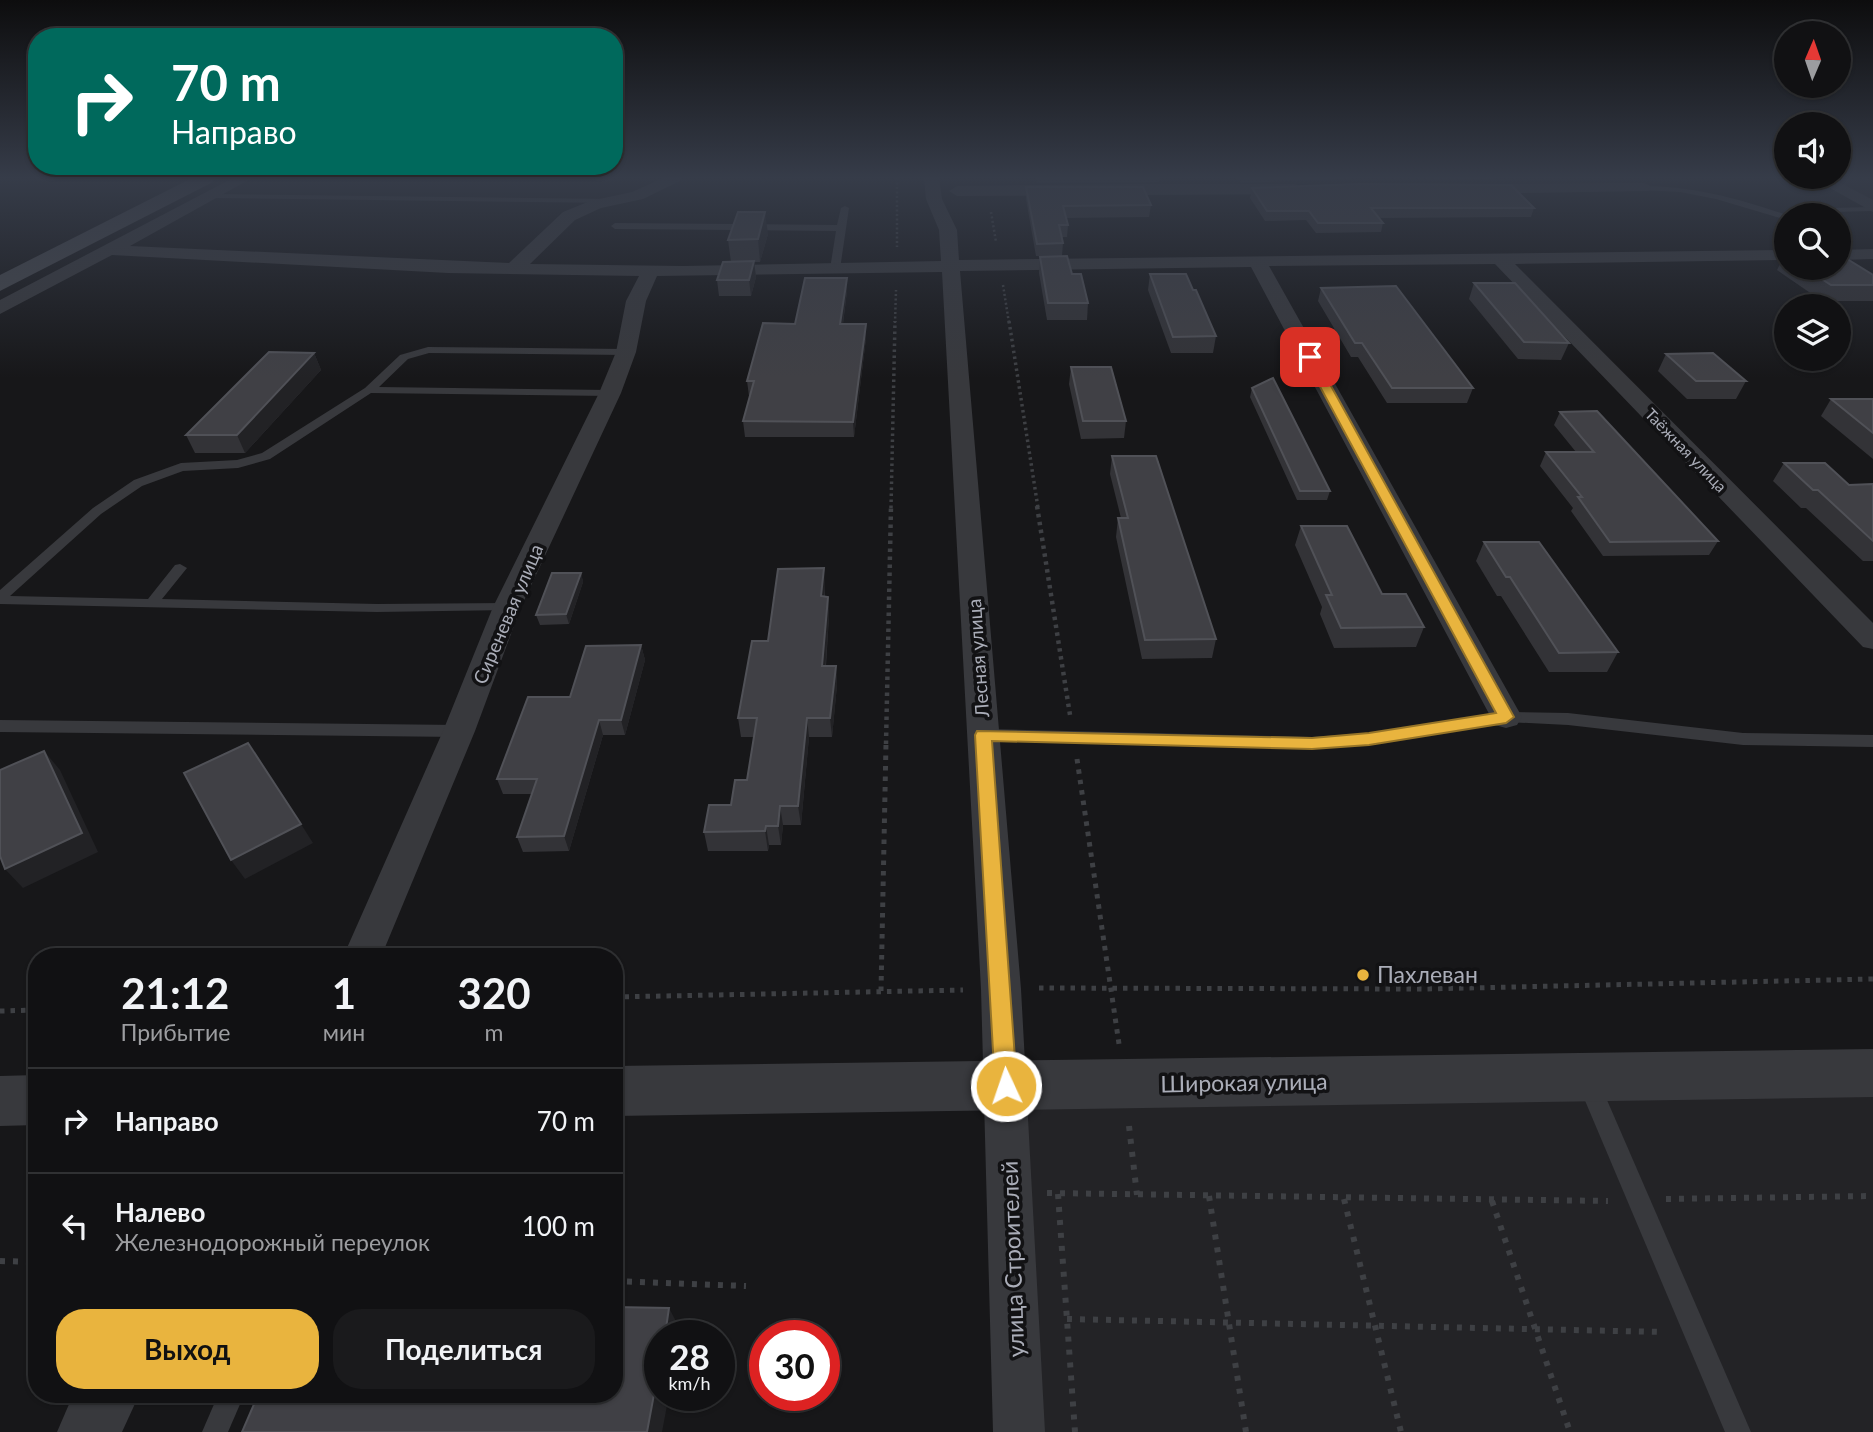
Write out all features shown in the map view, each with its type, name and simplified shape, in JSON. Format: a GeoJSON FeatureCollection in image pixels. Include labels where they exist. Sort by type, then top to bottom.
{"type":"FeatureCollection","features":[{"type":"Feature","properties":{"kind":"main road"},"geometry":{"type":"LineString","coordinates":[[0,274],[57,245]]}},
{"type":"Feature","properties":{"kind":"main road"},"geometry":{"type":"LineString","coordinates":[[0,284],[84,245]]}},
{"type":"Feature","properties":{"kind":"street"},"geometry":{"type":"LineString","coordinates":[[0,309],[120,245]]}},
{"type":"Feature","properties":{"kind":"street"},"geometry":{"type":"LineString","coordinates":[[514,269],[539,245]]}},
{"type":"Feature","properties":{"kind":"street","name":"Лесная улица"},"geometry":{"type":"LineString","coordinates":[[949,245],[1006,1086]]}},
{"type":"Feature","properties":{"kind":"street"},"geometry":{"type":"LineString","coordinates":[[112,250],[359,264],[650,271],[1774,256]]}},
{"type":"Feature","properties":{"kind":"street"},"geometry":{"type":"LineString","coordinates":[[1851,255],[1873,254]]}},
{"type":"Feature","properties":{"kind":"street","name":"Таёжная улица"},"geometry":{"type":"LineString","coordinates":[[1500,259],[1873,640]]}},
{"type":"Feature","properties":{"kind":"street"},"geometry":{"type":"LineString","coordinates":[[1258,261],[1506,717]]}},
{"type":"Feature","properties":{"kind":"street","name":"Сиреневая улица"},"geometry":{"type":"LineString","coordinates":[[366,948],[459,731],[507,607],[610,393],[626,352],[634,309],[650,271]]}},
{"type":"Feature","properties":{"kind":"street","name":"Широкая улица"},"geometry":{"type":"LineString","coordinates":[[623,1091],[1873,1073]]}},
{"type":"Feature","properties":{"kind":"street","name":"улица Строителей"},"geometry":{"type":"LineString","coordinates":[[1006,1086],[1019,1432]]}},
{"type":"Feature","properties":{"kind":"street"},"geometry":{"type":"LineString","coordinates":[[0,1101],[28,1100]]}},
{"type":"Feature","properties":{"kind":"street"},"geometry":{"type":"LineString","coordinates":[[89,1432],[103,1403]]}},
{"type":"Feature","properties":{"kind":"lane"},"geometry":{"type":"LineString","coordinates":[[835,269],[839,245]]}},
{"type":"Feature","properties":{"kind":"lane"},"geometry":{"type":"LineString","coordinates":[[0,599],[97,511],[138,483],[181,467],[238,464],[266,456],[369,390],[404,357],[428,349],[626,352]]}},
{"type":"Feature","properties":{"kind":"lane"},"geometry":{"type":"LineString","coordinates":[[369,390],[610,393]]}},
{"type":"Feature","properties":{"kind":"lane"},"geometry":{"type":"LineString","coordinates":[[151,604],[180,568]]}},
{"type":"Feature","properties":{"kind":"lane"},"geometry":{"type":"LineString","coordinates":[[0,599],[377,608],[507,607]]}},
{"type":"Feature","properties":{"kind":"lane"},"geometry":{"type":"LineString","coordinates":[[983,735],[1312,743],[1369,739],[1506,717],[1568,719],[1742,738],[1873,741]]}},
{"type":"Feature","properties":{"kind":"lane"},"geometry":{"type":"LineString","coordinates":[[0,726],[459,731]]}},
{"type":"Feature","properties":{"kind":"lane"},"geometry":{"type":"LineString","coordinates":[[1587,1079],[1738,1432]]}},
{"type":"Feature","properties":{"kind":"lane"},"geometry":{"type":"LineString","coordinates":[[215,1432],[228,1403]]}},
{"type":"Feature","properties":{"kind":"path"},"geometry":{"type":"LineString","coordinates":[[881,991],[897,245]]}},
{"type":"Feature","properties":{"kind":"path"},"geometry":{"type":"LineString","coordinates":[[997,245],[1111,987],[1137,1195]]}},
{"type":"Feature","properties":{"kind":"path"},"geometry":{"type":"LineString","coordinates":[[623,997],[1111,987],[1423,989],[1873,979]]}},
{"type":"Feature","properties":{"kind":"path"},"geometry":{"type":"LineString","coordinates":[[0,1011],[28,1010]]}},
{"type":"Feature","properties":{"kind":"path"},"geometry":{"type":"LineString","coordinates":[[1011,1193],[1492,1201],[1873,1196]]}},
{"type":"Feature","properties":{"kind":"path"},"geometry":{"type":"LineString","coordinates":[[1058,1194],[1075,1432]]}},
{"type":"Feature","properties":{"kind":"path"},"geometry":{"type":"LineString","coordinates":[[1209,1196],[1246,1432]]}},
{"type":"Feature","properties":{"kind":"path"},"geometry":{"type":"LineString","coordinates":[[1344,1199],[1401,1432]]}},
{"type":"Feature","properties":{"kind":"path"},"geometry":{"type":"LineString","coordinates":[[1492,1201],[1570,1432]]}},
{"type":"Feature","properties":{"kind":"path"},"geometry":{"type":"LineString","coordinates":[[0,1261],[28,1262]]}},
{"type":"Feature","properties":{"kind":"path"},"geometry":{"type":"LineString","coordinates":[[623,1281],[746,1286]]}},
{"type":"Feature","properties":{"kind":"path"},"geometry":{"type":"LineString","coordinates":[[1067,1319],[1696,1333]]}},
{"type":"Feature","properties":{"kind":"shaded area"},"geometry":{"type":"Polygon","coordinates":[[[1873,1073],[1873,1432],[1019,1432],[1006,1086],[1873,1073]]]}},
{"type":"Feature","properties":{"kind":"building"},"geometry":{"type":"Polygon","coordinates":[[[1067,256],[1072,274],[1081,274],[1088,303],[1048,303],[1040,257],[1067,256]]]}},
{"type":"Feature","properties":{"kind":"building"},"geometry":{"type":"Polygon","coordinates":[[[754,261],[749,280],[717,280],[723,262],[754,261]]]}},
{"type":"Feature","properties":{"kind":"building"},"geometry":{"type":"Polygon","coordinates":[[[1851,261],[1873,275],[1873,285],[1831,285],[1823,280],[1851,280],[1851,261]]]}},
{"type":"Feature","properties":{"kind":"building"},"geometry":{"type":"Polygon","coordinates":[[[1150,274],[1186,274],[1216,336],[1173,337],[1150,274]]]}},
{"type":"Feature","properties":{"kind":"building"},"geometry":{"type":"Polygon","coordinates":[[[805,278],[847,278],[840,324],[866,324],[853,422],[743,421],[754,381],[747,381],[763,323],[795,324],[805,278]]]}},
{"type":"Feature","properties":{"kind":"building"},"geometry":{"type":"Polygon","coordinates":[[[1474,283],[1515,283],[1569,343],[1524,342],[1474,283]]]}},
{"type":"Feature","properties":{"kind":"building"},"geometry":{"type":"Polygon","coordinates":[[[1396,286],[1473,388],[1392,388],[1362,343],[1355,343],[1321,288],[1396,286]]]}},
{"type":"Feature","properties":{"kind":"building"},"geometry":{"type":"Polygon","coordinates":[[[269,352],[314,353],[237,435],[186,435],[269,352]]]}},
{"type":"Feature","properties":{"kind":"building"},"geometry":{"type":"Polygon","coordinates":[[[1713,353],[1746,381],[1696,381],[1666,354],[1713,353]]]}},
{"type":"Feature","properties":{"kind":"building"},"geometry":{"type":"Polygon","coordinates":[[[1071,367],[1111,367],[1126,421],[1083,421],[1071,367]]]}},
{"type":"Feature","properties":{"kind":"building"},"geometry":{"type":"Polygon","coordinates":[[[1273,378],[1330,491],[1300,491],[1252,388],[1273,378]]]}},
{"type":"Feature","properties":{"kind":"building"},"geometry":{"type":"Polygon","coordinates":[[[1831,399],[1873,399],[1873,433],[1831,399]]]}},
{"type":"Feature","properties":{"kind":"building"},"geometry":{"type":"Polygon","coordinates":[[[1597,411],[1718,541],[1610,542],[1578,497],[1582,497],[1546,452],[1594,452],[1560,412],[1597,411]]]}},
{"type":"Feature","properties":{"kind":"building"},"geometry":{"type":"Polygon","coordinates":[[[1112,456],[1156,456],[1216,639],[1145,640],[1118,518],[1128,518],[1112,456]]]}},
{"type":"Feature","properties":{"kind":"building"},"geometry":{"type":"Polygon","coordinates":[[[1784,463],[1825,463],[1849,485],[1873,484],[1873,541],[1818,490],[1813,490],[1784,463]]]}},
{"type":"Feature","properties":{"kind":"building"},"geometry":{"type":"Polygon","coordinates":[[[1301,526],[1347,526],[1382,594],[1406,594],[1424,627],[1341,628],[1326,595],[1332,595],[1301,526]]]}},
{"type":"Feature","properties":{"kind":"building"},"geometry":{"type":"Polygon","coordinates":[[[1484,542],[1539,542],[1618,652],[1559,653],[1484,542]]]}},
{"type":"Feature","properties":{"kind":"building"},"geometry":{"type":"Polygon","coordinates":[[[824,568],[821,596],[828,597],[822,666],[836,666],[830,718],[807,718],[798,806],[780,806],[778,826],[766,826],[765,831],[704,832],[709,805],[731,805],[735,780],[747,780],[757,718],[738,718],[752,641],[768,641],[778,569],[824,568]]]}},
{"type":"Feature","properties":{"kind":"building"},"geometry":{"type":"Polygon","coordinates":[[[552,573],[581,573],[566,614],[536,615],[552,573]]]}},
{"type":"Feature","properties":{"kind":"building"},"geometry":{"type":"Polygon","coordinates":[[[641,645],[621,720],[599,720],[564,836],[517,837],[537,779],[497,779],[528,697],[570,697],[586,646],[641,645]]]}},
{"type":"Feature","properties":{"kind":"building"},"geometry":{"type":"Polygon","coordinates":[[[248,743],[301,824],[231,860],[184,773],[248,743]]]}},
{"type":"Feature","properties":{"kind":"building"},"geometry":{"type":"Polygon","coordinates":[[[44,751],[82,833],[5,869],[0,856],[0,770],[44,751]]]}},
{"type":"Feature","properties":{"kind":"building"},"geometry":{"type":"Polygon","coordinates":[[[623,1307],[669,1308],[667,1320],[644,1320],[644,1411],[651,1411],[647,1432],[242,1432],[255,1403],[623,1403],[623,1307]]]}},
{"type":"Feature","properties":{"kind":"place","name":"Пахлеван"},"geometry":{"type":"Point","coordinates":[1363,975]}},
{"type":"Feature","properties":{"kind":"route"},"geometry":{"type":"LineString","coordinates":[[1006,1086],[983,735],[1312,743],[1369,739],[1506,717],[1310,357]]}}]}
